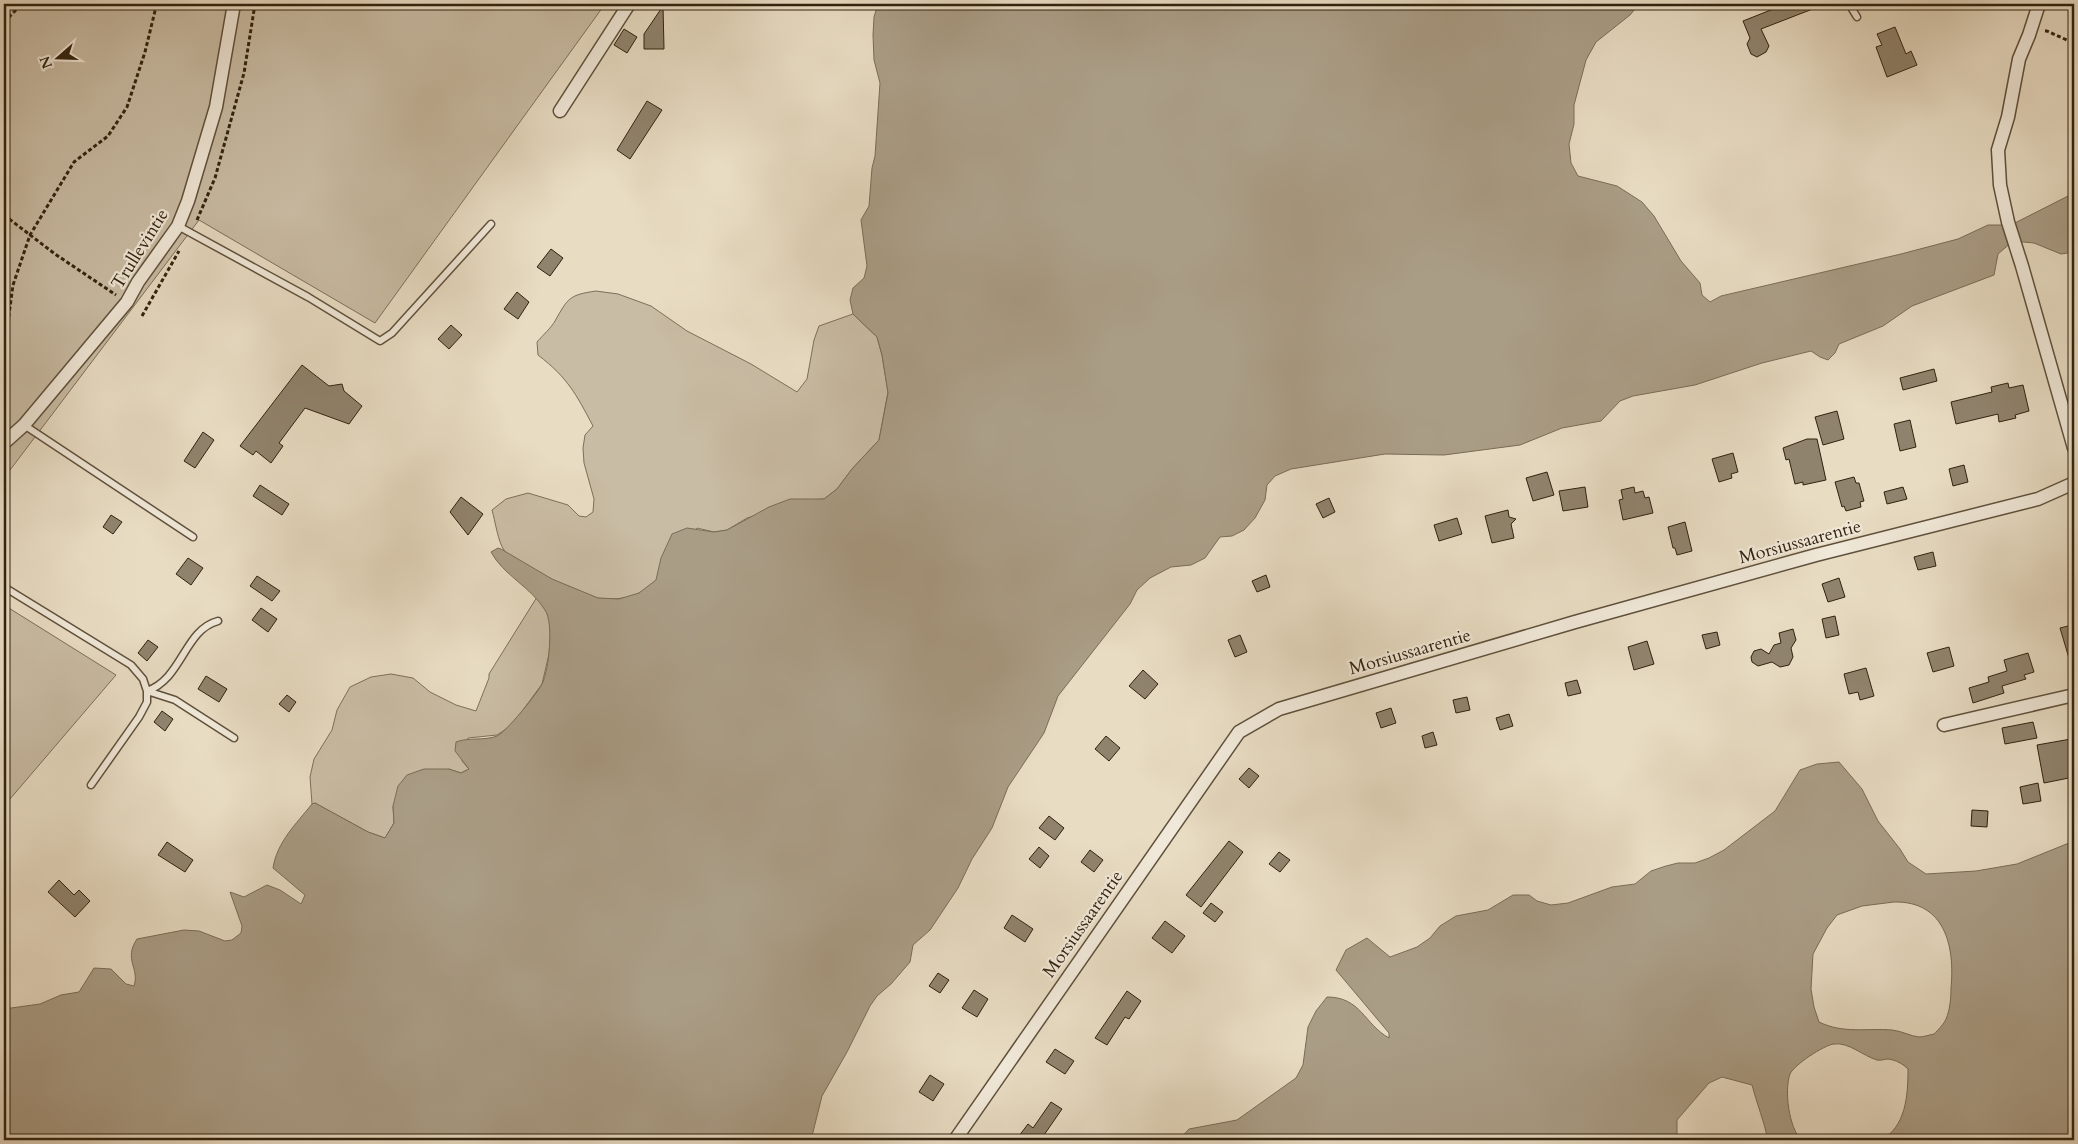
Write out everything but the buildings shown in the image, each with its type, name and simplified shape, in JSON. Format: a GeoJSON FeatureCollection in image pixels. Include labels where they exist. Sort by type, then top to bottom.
{"type":"FeatureCollection","features":[{"type":"Feature","properties":{"kind":"street","name":"Trullevintie"},"geometry":{"type":"LineString","coordinates":[[4,443],[24,425],[127,302],[138,282],[178,226],[188,201],[216,107],[234,4]]}},
{"type":"Feature","properties":{"kind":"street"},"geometry":{"type":"LineString","coordinates":[[560,111],[629,4]]}},
{"type":"Feature","properties":{"kind":"street"},"geometry":{"type":"LineString","coordinates":[[2039,4],[2020,59],[2008,117],[1998,150],[2000,185],[2014,245],[2022,266],[2074,448]]}},
{"type":"Feature","properties":{"kind":"street","name":"Morsiussaarentie"},"geometry":{"type":"LineString","coordinates":[[955,1140],[1239,732],[1262,717],[1279,709],[1816,555],[2038,499],[2074,483]]}},
{"type":"Feature","properties":{"kind":"street"},"geometry":{"type":"LineString","coordinates":[[1944,725],[2074,695]]}},
{"type":"Feature","properties":{"kind":"lane"},"geometry":{"type":"LineString","coordinates":[[1849,4],[1857,17]]}},
{"type":"Feature","properties":{"kind":"lane"},"geometry":{"type":"LineString","coordinates":[[178,226],[308,297],[380,341],[392,333],[491,224]]}},
{"type":"Feature","properties":{"kind":"lane"},"geometry":{"type":"LineString","coordinates":[[24,425],[193,537]]}},
{"type":"Feature","properties":{"kind":"lane"},"geometry":{"type":"LineString","coordinates":[[4,586],[131,664],[143,679],[147,691],[147,702],[139,717],[91,785]]}},
{"type":"Feature","properties":{"kind":"lane"},"geometry":{"type":"LineString","coordinates":[[147,691],[158,687],[170,677],[195,637],[208,624],[218,621]]}},
{"type":"Feature","properties":{"kind":"lane"},"geometry":{"type":"LineString","coordinates":[[147,691],[175,700],[234,738]]}},
{"type":"Feature","properties":{"kind":"path"},"geometry":{"type":"LineString","coordinates":[[4,22],[22,4]]}},
{"type":"Feature","properties":{"kind":"path"},"geometry":{"type":"LineString","coordinates":[[4,329],[8,322],[13,285],[30,236],[74,162],[108,136],[127,107],[145,52],[155,11],[159,4]]}},
{"type":"Feature","properties":{"kind":"path"},"geometry":{"type":"LineString","coordinates":[[2029,35],[2047,31],[2074,42]]}},
{"type":"Feature","properties":{"kind":"path"},"geometry":{"type":"LineString","coordinates":[[4,216],[127,302]]}},
{"type":"Feature","properties":{"kind":"shaded area"},"geometry":{"type":"Polygon","coordinates":[[[4,4],[605,4],[375,323],[199,220],[4,478],[4,4]]]}},
{"type":"Feature","properties":{"kind":"shaded area"},"geometry":{"type":"Polygon","coordinates":[[[878,4],[1639,4],[1630,15],[1596,42],[1586,60],[1574,105],[1574,124],[1569,144],[1571,163],[1578,176],[1617,186],[1642,202],[1654,216],[1681,261],[1700,283],[1702,295],[1710,302],[1721,296],[1958,239],[1988,225],[2011,225],[2074,193],[2074,252],[2061,254],[2034,243],[2013,241],[1998,254],[1994,275],[1912,306],[1883,326],[1839,344],[1835,353],[1828,360],[1811,351],[1762,363],[1695,385],[1633,396],[1620,401],[1601,421],[1562,428],[1520,445],[1444,455],[1385,454],[1291,469],[1275,476],[1267,485],[1265,500],[1255,518],[1244,530],[1232,536],[1220,537],[1205,558],[1191,565],[1171,567],[1150,578],[1137,590],[1130,604],[1058,696],[1044,733],[1008,787],[992,828],[972,859],[958,888],[930,930],[913,945],[910,962],[891,984],[877,996],[870,1006],[822,1096],[811,1140],[4,1140],[4,1009],[40,1004],[61,995],[79,992],[94,968],[111,969],[126,984],[134,986],[135,974],[131,953],[137,939],[184,930],[199,931],[225,941],[232,940],[241,933],[242,926],[230,892],[244,897],[267,885],[280,890],[301,904],[305,895],[273,868],[283,842],[312,804],[315,803],[368,832],[385,838],[394,823],[393,806],[398,786],[407,775],[424,769],[449,769],[461,773],[469,769],[455,751],[456,742],[497,736],[521,712],[539,689],[545,677],[550,647],[548,616],[532,594],[503,568],[491,552],[498,548],[501,549],[552,579],[598,598],[619,599],[639,593],[656,580],[661,558],[672,534],[687,528],[714,532],[727,530],[769,507],[790,499],[824,499],[837,489],[852,469],[879,440],[888,393],[882,355],[877,337],[853,314],[850,300],[853,288],[864,278],[867,266],[861,220],[869,206],[872,168],[875,156],[880,83],[874,60],[873,35],[874,17],[878,4]]]}},
{"type":"Feature","properties":{"kind":"shaded area"},"geometry":{"type":"Polygon","coordinates":[[[596,291],[618,294],[651,306],[687,331],[751,364],[797,392],[807,379],[814,340],[819,326],[853,314],[877,337],[882,355],[888,392],[879,440],[852,469],[837,489],[824,499],[809,500],[747,518],[727,530],[714,532],[697,528],[663,573],[647,588],[630,597],[608,599],[590,596],[533,570],[504,550],[498,536],[492,510],[506,499],[528,493],[568,505],[579,516],[586,517],[593,512],[594,499],[584,463],[583,448],[585,435],[593,426],[564,379],[538,355],[537,342],[570,299],[580,294],[596,291]]]}},
{"type":"Feature","properties":{"kind":"shaded area"},"geometry":{"type":"Polygon","coordinates":[[[537,597],[547,612],[551,626],[549,654],[542,684],[512,725],[497,735],[468,738],[462,761],[469,769],[461,773],[449,769],[393,806],[394,823],[385,838],[368,832],[315,803],[312,804],[310,777],[314,759],[332,730],[337,710],[350,687],[371,677],[391,674],[413,678],[430,692],[456,705],[476,711],[489,674],[537,597]]]}},
{"type":"Feature","properties":{"kind":"shaded area"},"geometry":{"type":"Polygon","coordinates":[[[4,605],[116,675],[4,806],[4,605]]]}},
{"type":"Feature","properties":{"kind":"shaded area"},"geometry":{"type":"Polygon","coordinates":[[[1839,762],[1862,789],[1878,821],[1908,862],[1926,874],[1976,871],[2017,864],[2074,841],[2074,1140],[1881,1140],[1896,1127],[1901,1119],[1906,1099],[1908,1069],[1894,1060],[1877,1060],[1851,1047],[1834,1044],[1829,1045],[1803,1061],[1790,1074],[1788,1081],[1789,1108],[1793,1127],[1801,1140],[1768,1140],[1752,1085],[1722,1077],[1709,1083],[1677,1120],[1677,1140],[1179,1140],[1189,1129],[1237,1120],[1296,1078],[1303,1065],[1308,1027],[1316,1011],[1327,997],[1348,1001],[1389,1038],[1389,1033],[1336,970],[1346,950],[1367,938],[1390,957],[1417,947],[1430,938],[1440,926],[1456,916],[1488,910],[1513,895],[1529,895],[1537,901],[1551,905],[1568,903],[1612,887],[1635,884],[1651,871],[1666,866],[1678,863],[1695,863],[1709,858],[1724,850],[1775,811],[1800,770],[1817,764],[1839,762]],[[1894,902],[1862,906],[1837,915],[1827,928],[1813,954],[1811,989],[1819,1022],[1837,1028],[1892,1030],[1919,1037],[1934,1034],[1942,1025],[1946,1019],[1951,996],[1952,972],[1948,942],[1936,918],[1925,909],[1911,904],[1894,902]]]}}]}
